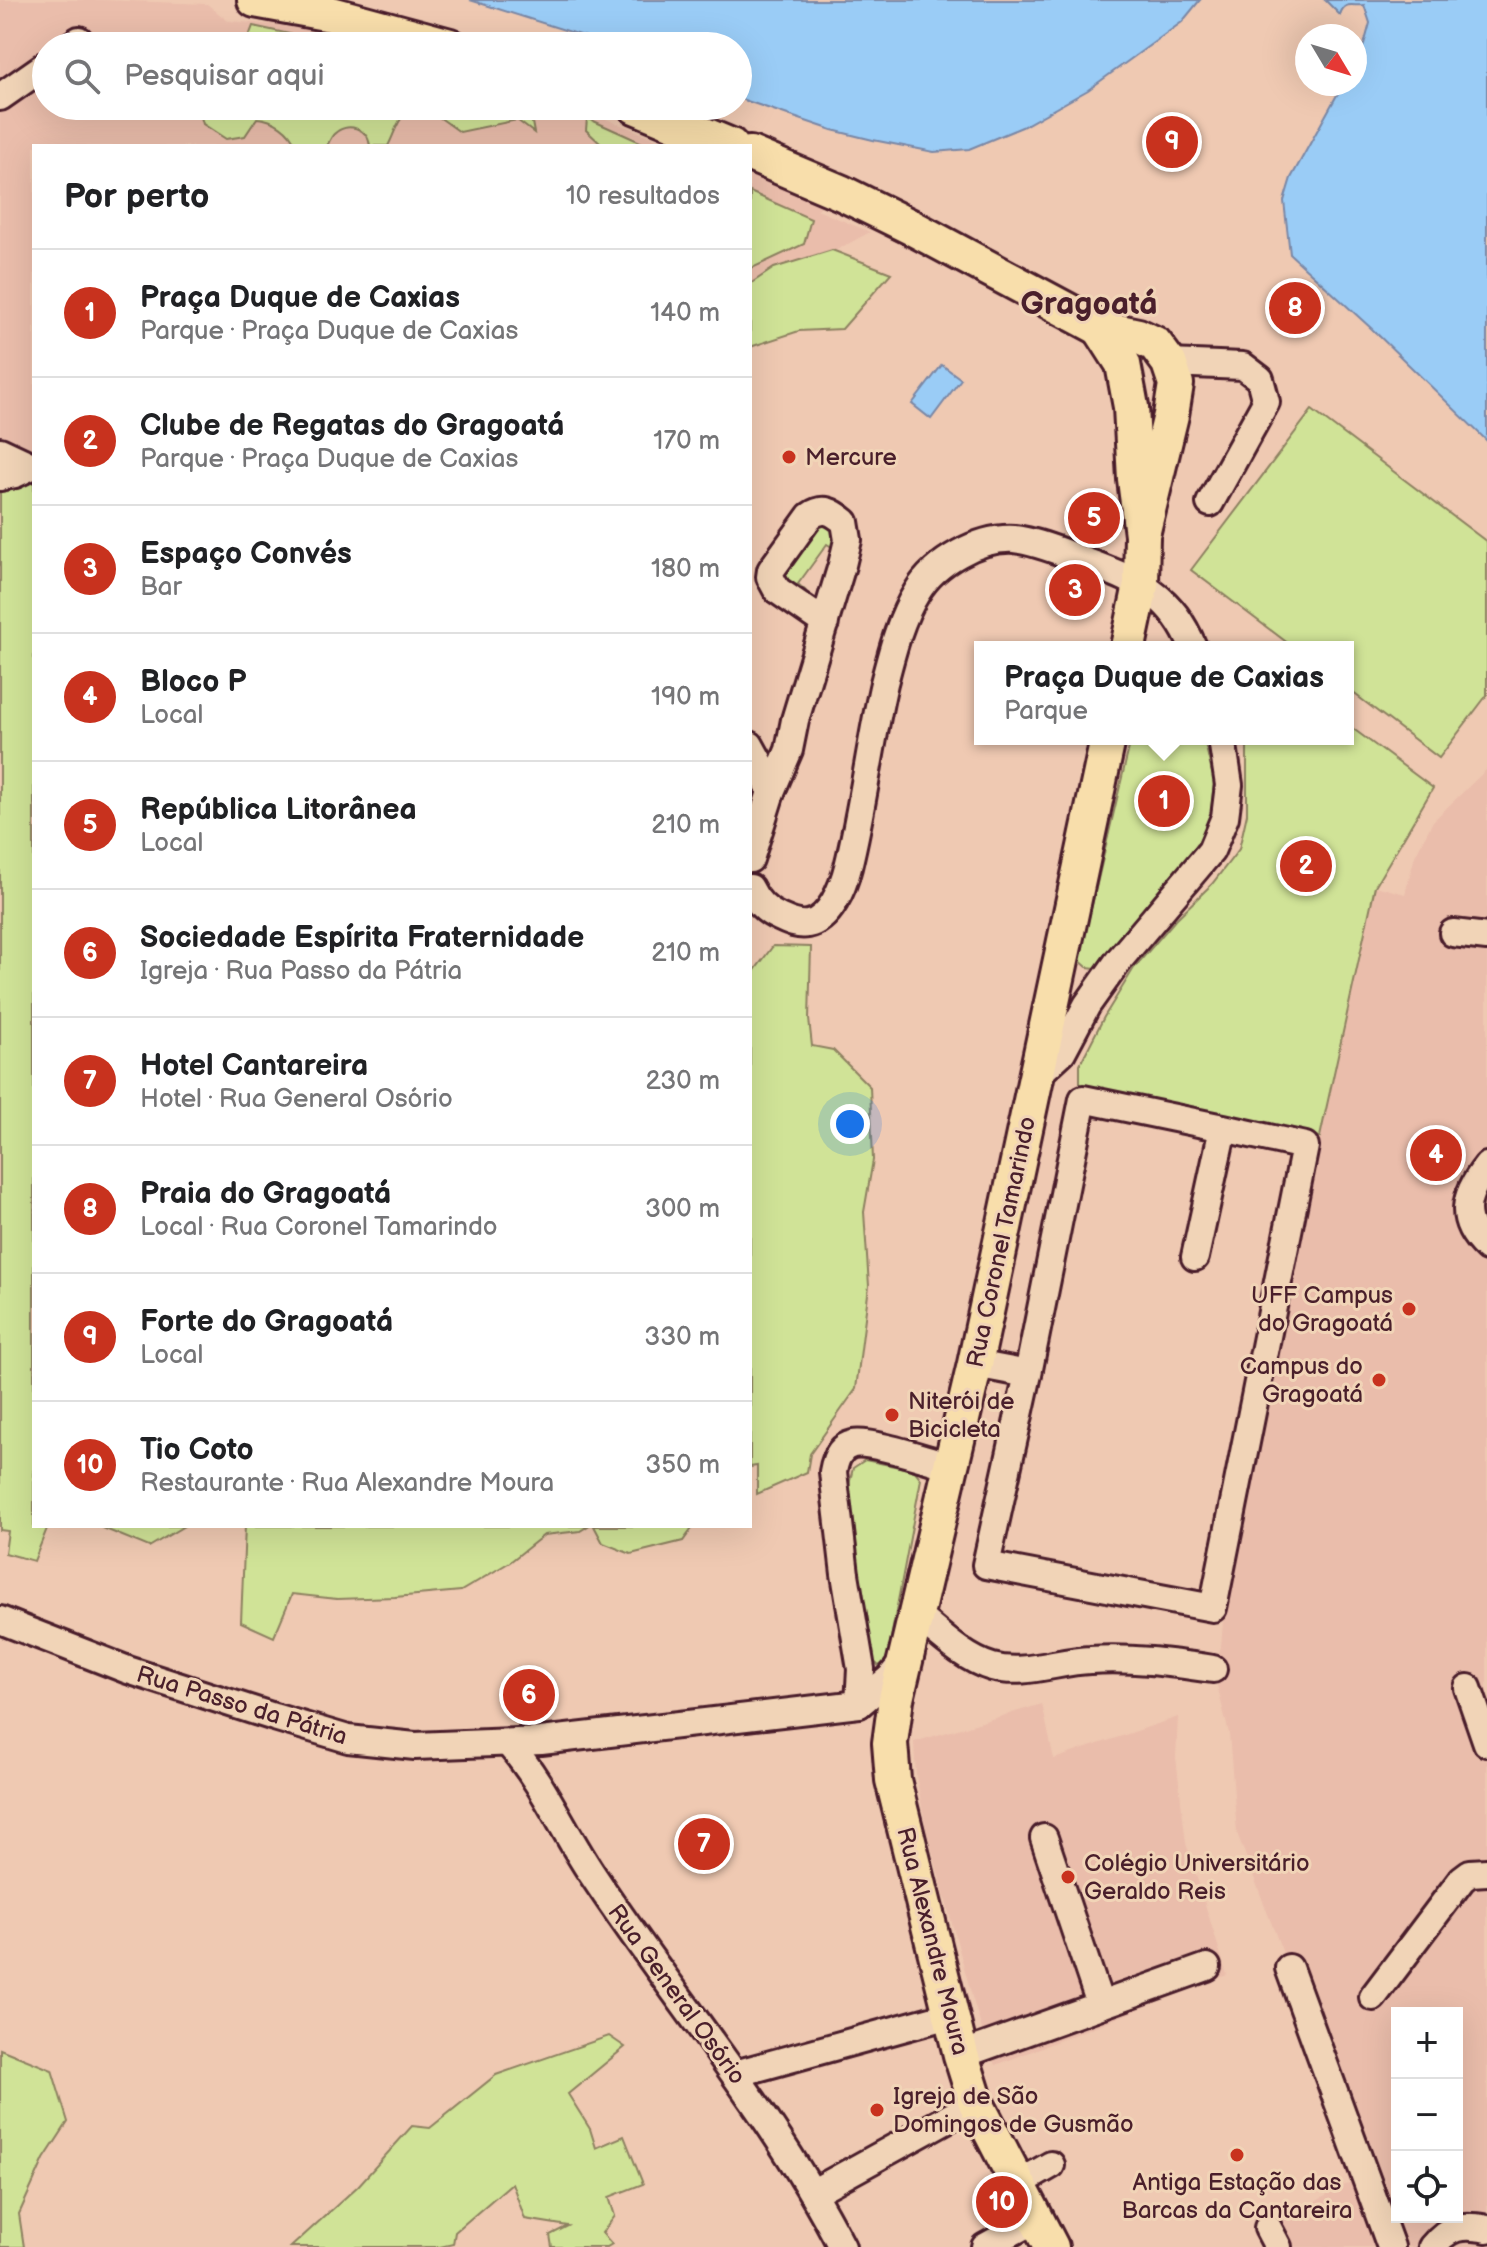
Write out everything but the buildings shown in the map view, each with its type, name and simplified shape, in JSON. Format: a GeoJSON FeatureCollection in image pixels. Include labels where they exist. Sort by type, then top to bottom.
{"type":"FeatureCollection","features":[{"type":"Feature","properties":{"kind":"main road"},"geometry":{"type":"LineString","coordinates":[[255,0],[331,14],[398,32]]}},
{"type":"Feature","properties":{"kind":"main road"},"geometry":{"type":"LineString","coordinates":[[669,120],[726,144]]}},
{"type":"Feature","properties":{"kind":"main road"},"geometry":{"type":"LineString","coordinates":[[752,155],[842,193],[911,227],[1100,328],[1138,336],[1155,344],[1169,363],[1176,384],[1142,535]]}},
{"type":"Feature","properties":{"kind":"main road"},"geometry":{"type":"LineString","coordinates":[[1100,328],[1118,354],[1128,392],[1142,535],[1141,585],[1129,641]]}},
{"type":"Feature","properties":{"kind":"main road"},"geometry":{"type":"LineString","coordinates":[[1128,392],[1132,367],[1143,361],[1169,363]]}},
{"type":"Feature","properties":{"kind":"main road"},"geometry":{"type":"LineString","coordinates":[[1128,392],[1151,414],[1173,405]]}},
{"type":"Feature","properties":{"kind":"main road","name":"Rua Coronel Tamarindo"},"geometry":{"type":"LineString","coordinates":[[890,1743],[895,1706],[975,1364],[1107,745]]}},
{"type":"Feature","properties":{"kind":"main road","name":"Rua Alexandre Moura"},"geometry":{"type":"LineString","coordinates":[[890,1743],[893,1780],[961,2055],[976,2103],[1043,2233]]}},
{"type":"Feature","properties":{"kind":"street"},"geometry":{"type":"LineString","coordinates":[[0,97],[32,75]]}},
{"type":"Feature","properties":{"kind":"street"},"geometry":{"type":"LineString","coordinates":[[1169,363],[1243,366],[1260,379],[1266,402],[1210,503]]}},
{"type":"Feature","properties":{"kind":"street"},"geometry":{"type":"LineString","coordinates":[[0,451],[32,466]]}},
{"type":"Feature","properties":{"kind":"street"},"geometry":{"type":"LineString","coordinates":[[0,477],[32,466]]}},
{"type":"Feature","properties":{"kind":"street"},"geometry":{"type":"LineString","coordinates":[[752,892],[769,912],[795,924],[810,924],[826,913],[840,892],[848,869],[872,738],[894,642],[917,591],[941,564],[969,547],[1012,539],[1054,549],[1141,585],[1171,607],[1190,641]]}},
{"type":"Feature","properties":{"kind":"street"},"geometry":{"type":"LineString","coordinates":[[752,853],[771,792],[789,750],[795,720],[825,623]]}},
{"type":"Feature","properties":{"kind":"street"},"geometry":{"type":"LineString","coordinates":[[1036,1076],[1062,1052],[1087,1005],[1119,960],[1211,851],[1225,817],[1229,785],[1223,745]]}},
{"type":"Feature","properties":{"kind":"street"},"geometry":{"type":"LineString","coordinates":[[752,749],[771,792]]}},
{"type":"Feature","properties":{"kind":"street"},"geometry":{"type":"LineString","coordinates":[[1453,933],[1487,937]]}},
{"type":"Feature","properties":{"kind":"street"},"geometry":{"type":"LineString","coordinates":[[1083,1099],[1305,1146],[1213,1608],[986,1565],[1028,1374],[1083,1099]]}},
{"type":"Feature","properties":{"kind":"street"},"geometry":{"type":"LineString","coordinates":[[1195,1257],[1223,1128]]}},
{"type":"Feature","properties":{"kind":"street"},"geometry":{"type":"LineString","coordinates":[[1487,1166],[1472,1185],[1467,1205],[1470,1227],[1487,1248]]}},
{"type":"Feature","properties":{"kind":"street"},"geometry":{"type":"LineString","coordinates":[[975,1364],[1028,1374]]}},
{"type":"Feature","properties":{"kind":"street"},"geometry":{"type":"LineString","coordinates":[[859,1704],[861,1669],[845,1574],[833,1472],[841,1450],[853,1444],[867,1444],[951,1466]]}},
{"type":"Feature","properties":{"kind":"street"},"geometry":{"type":"LineString","coordinates":[[916,1615],[973,1658],[993,1667],[1025,1669],[1090,1660],[1154,1660],[1213,1669]]}},
{"type":"Feature","properties":{"kind":"street","name":"Rua Passo da Pátria"},"geometry":{"type":"LineString","coordinates":[[0,1620],[128,1670],[348,1739],[415,1746],[541,1741],[859,1704]]}},
{"type":"Feature","properties":{"kind":"street"},"geometry":{"type":"LineString","coordinates":[[859,1704],[890,1678],[906,1658]]}},
{"type":"Feature","properties":{"kind":"street"},"geometry":{"type":"LineString","coordinates":[[1468,1688],[1487,1743]]}},
{"type":"Feature","properties":{"kind":"street"},"geometry":{"type":"LineString","coordinates":[[859,1704],[876,1716],[890,1743]]}},
{"type":"Feature","properties":{"kind":"street"},"geometry":{"type":"LineString","coordinates":[[529,1766],[541,1741]]}},
{"type":"Feature","properties":{"kind":"street","name":"Rua General Osório"},"geometry":{"type":"LineString","coordinates":[[509,1744],[529,1766],[592,1876],[735,2074],[814,2192],[842,2247]]}},
{"type":"Feature","properties":{"kind":"street"},"geometry":{"type":"LineString","coordinates":[[1044,1838],[1100,2004]]}},
{"type":"Feature","properties":{"kind":"street"},"geometry":{"type":"LineString","coordinates":[[1373,1997],[1462,1879],[1470,1873],[1487,1872]]}},
{"type":"Feature","properties":{"kind":"street"},"geometry":{"type":"LineString","coordinates":[[961,2055],[1207,1967]]}},
{"type":"Feature","properties":{"kind":"street"},"geometry":{"type":"LineString","coordinates":[[1289,1968],[1391,2247]]}},
{"type":"Feature","properties":{"kind":"street"},"geometry":{"type":"LineString","coordinates":[[735,2074],[953,2014]]}},
{"type":"Feature","properties":{"kind":"street"},"geometry":{"type":"LineString","coordinates":[[814,2192],[976,2103]]}},
{"type":"Feature","properties":{"kind":"street"},"geometry":{"type":"LineString","coordinates":[[1018,2184],[1051,2165]]}},
{"type":"Feature","properties":{"kind":"street"},"geometry":{"type":"LineString","coordinates":[[1432,2247],[1452,2228],[1487,2229]]}},
{"type":"Feature","properties":{"kind":"street"},"geometry":{"type":"LineString","coordinates":[[985,2247],[1043,2233]]}},
{"type":"Feature","properties":{"kind":"street"},"geometry":{"type":"LineString","coordinates":[[1477,2247],[1487,2239]]}},
{"type":"Feature","properties":{"kind":"shaded area"},"geometry":{"type":"Polygon","coordinates":[[[0,0],[207,4],[228,21],[265,24],[288,20],[335,32],[32,32],[32,120],[608,120],[669,144],[32,144],[32,1295],[0,1338],[0,0]]]}},
{"type":"Feature","properties":{"kind":"shaded area"},"geometry":{"type":"Polygon","coordinates":[[[752,177],[823,204],[817,210],[870,232],[752,296],[752,177]]]}},
{"type":"Feature","properties":{"kind":"shaded area","name":"Campus do Gragoatá"},"geometry":{"type":"Polygon","coordinates":[[[1487,769],[1487,2247],[1391,2247],[1237,1833],[1229,1733],[1213,1669],[1221,1647],[1223,1622],[1320,1137],[1375,886],[1405,894],[1415,856],[1433,821],[1487,769]]]}},
{"type":"Feature","properties":{"kind":"shaded area","name":"Colégio Universitário Geraldo Reis"},"geometry":{"type":"Polygon","coordinates":[[[1042,1704],[1054,1759],[1178,1717],[1176,1757],[1186,1843],[1227,1975],[996,2065],[973,2000],[926,1829],[916,1775],[914,1742],[1042,1704]]]}},
{"type":"Feature","properties":{"kind":"shaded area"},"geometry":{"type":"Polygon","coordinates":[[[1356,2179],[1379,2247],[1290,2247],[1279,2222],[1356,2179]]]}},
{"type":"Feature","properties":{"kind":"green space"},"geometry":{"type":"Polygon","coordinates":[[[253,26],[280,32],[251,32],[253,26]]]}},
{"type":"Feature","properties":{"kind":"green space"},"geometry":{"type":"Polygon","coordinates":[[[202,120],[256,120],[245,136],[226,139],[203,124],[202,120]]]}},
{"type":"Feature","properties":{"kind":"green space"},"geometry":{"type":"Polygon","coordinates":[[[265,120],[400,120],[389,144],[369,144],[361,131],[351,127],[339,130],[328,144],[295,144],[281,126],[265,120]]]}},
{"type":"Feature","properties":{"kind":"green space"},"geometry":{"type":"Polygon","coordinates":[[[443,120],[517,120],[460,132],[443,120]]]}},
{"type":"Feature","properties":{"kind":"green space"},"geometry":{"type":"Polygon","coordinates":[[[517,120],[532,120],[534,133],[517,120]]]}},
{"type":"Feature","properties":{"kind":"green space"},"geometry":{"type":"Polygon","coordinates":[[[587,120],[591,120],[645,144],[601,144],[586,130],[587,120]]]}},
{"type":"Feature","properties":{"kind":"green space"},"geometry":{"type":"Polygon","coordinates":[[[752,193],[811,219],[804,244],[752,268],[752,193]]]}},
{"type":"Feature","properties":{"kind":"green space"},"geometry":{"type":"Polygon","coordinates":[[[832,250],[891,273],[842,329],[799,331],[752,346],[752,283],[774,268],[832,250]]]}},
{"type":"Feature","properties":{"kind":"green space"},"geometry":{"type":"Polygon","coordinates":[[[1312,410],[1487,542],[1487,695],[1439,758],[1354,694],[1354,641],[1285,641],[1191,570],[1312,410]]]}},
{"type":"Feature","properties":{"kind":"green space"},"geometry":{"type":"Polygon","coordinates":[[[32,482],[32,1528],[47,1528],[34,1561],[5,1553],[8,1531],[0,1530],[0,490],[17,489],[32,482]]]}},
{"type":"Feature","properties":{"kind":"green space"},"geometry":{"type":"Polygon","coordinates":[[[821,524],[835,532],[835,549],[827,544],[798,584],[805,590],[796,593],[780,571],[786,574],[815,534],[810,530],[821,524]]]}},
{"type":"Feature","properties":{"kind":"green space"},"geometry":{"type":"Polygon","coordinates":[[[1354,729],[1433,788],[1375,886],[1320,1137],[1080,1087],[1080,1064],[1104,1017],[1134,968],[1176,919],[1212,884],[1239,849],[1247,814],[1247,745],[1354,745],[1354,729]]]}},
{"type":"Feature","properties":{"kind":"green space"},"geometry":{"type":"Polygon","coordinates":[[[1130,745],[1205,745],[1214,781],[1210,822],[1190,856],[1096,968],[1087,967],[1079,960],[1130,745]]]}},
{"type":"Feature","properties":{"kind":"green space"},"geometry":{"type":"Polygon","coordinates":[[[773,946],[811,947],[809,1019],[812,1046],[833,1050],[870,1087],[873,1160],[864,1212],[869,1286],[856,1389],[810,1454],[807,1472],[757,1494],[757,1466],[752,1467],[752,968],[755,970],[773,946]]]}},
{"type":"Feature","properties":{"kind":"green space"},"geometry":{"type":"Polygon","coordinates":[[[865,1460],[914,1470],[921,1479],[888,1654],[879,1666],[871,1659],[869,1652],[849,1485],[853,1468],[865,1460]]]}},
{"type":"Feature","properties":{"kind":"green space"},"geometry":{"type":"Polygon","coordinates":[[[103,1528],[181,1528],[149,1547],[103,1528]]]}},
{"type":"Feature","properties":{"kind":"green space"},"geometry":{"type":"Polygon","coordinates":[[[245,1528],[585,1528],[544,1535],[510,1562],[461,1591],[337,1599],[292,1594],[274,1637],[241,1622],[245,1528]]]}},
{"type":"Feature","properties":{"kind":"green space"},"geometry":{"type":"Polygon","coordinates":[[[595,1528],[693,1528],[683,1541],[631,1554],[603,1543],[595,1528]]]}},
{"type":"Feature","properties":{"kind":"green space"},"geometry":{"type":"Polygon","coordinates":[[[609,2036],[625,2047],[568,2094],[590,2129],[596,2148],[624,2136],[643,2184],[609,2197],[615,2216],[602,2233],[612,2244],[607,2247],[552,2247],[550,2235],[568,2226],[525,2219],[512,2183],[455,2232],[453,2244],[440,2247],[291,2247],[358,2186],[412,2126],[430,2128],[496,2075],[609,2036]]]}},
{"type":"Feature","properties":{"kind":"green space"},"geometry":{"type":"Polygon","coordinates":[[[0,2049],[52,2070],[68,2122],[44,2159],[19,2214],[24,2247],[0,2247],[0,2049]]]}},
{"type":"Feature","properties":{"kind":"water"},"geometry":{"type":"Polygon","coordinates":[[[470,0],[1200,0],[1182,22],[1088,90],[1022,127],[969,149],[934,152],[832,130],[752,103],[752,32],[571,32],[470,0]]]}},
{"type":"Feature","properties":{"kind":"water"},"geometry":{"type":"Polygon","coordinates":[[[1325,0],[1487,0],[1487,441],[1290,254],[1284,201],[1291,178],[1336,96],[1367,96],[1367,34],[1370,23],[1364,5],[1346,6],[1340,15],[1325,0]]]}},
{"type":"Feature","properties":{"kind":"water"},"geometry":{"type":"Polygon","coordinates":[[[942,365],[961,379],[931,419],[912,404],[942,365]]]}},
{"type":"Feature","properties":{"kind":"place","name":"Forte do Gragoatá"},"geometry":{"type":"Point","coordinates":[1172,142]}},
{"type":"Feature","properties":{"kind":"place","name":"Praia do Gragoatá"},"geometry":{"type":"Point","coordinates":[1295,308]}},
{"type":"Feature","properties":{"kind":"place","name":"Mercure"},"geometry":{"type":"Point","coordinates":[789,457]}},
{"type":"Feature","properties":{"kind":"place","name":"República Litorânea"},"geometry":{"type":"Point","coordinates":[1094,518]}},
{"type":"Feature","properties":{"kind":"place","name":"Espaço Convés"},"geometry":{"type":"Point","coordinates":[1075,590]}},
{"type":"Feature","properties":{"kind":"place","name":"Praça Duque de Caxias"},"geometry":{"type":"Point","coordinates":[1164,801]}},
{"type":"Feature","properties":{"kind":"place","name":"Clube de Regatas do Gragoatá"},"geometry":{"type":"Point","coordinates":[1306,866]}},
{"type":"Feature","properties":{"kind":"place","name":"Bloco P"},"geometry":{"type":"Point","coordinates":[1436,1155]}},
{"type":"Feature","properties":{"kind":"place","name":"UFF Campus do Gragoatá"},"geometry":{"type":"Point","coordinates":[1409,1309]}},
{"type":"Feature","properties":{"kind":"place","name":"Campus do Gragoatá"},"geometry":{"type":"Point","coordinates":[1379,1380]}},
{"type":"Feature","properties":{"kind":"place","name":"Niterói de Bicicleta"},"geometry":{"type":"Point","coordinates":[892,1415]}},
{"type":"Feature","properties":{"kind":"place","name":"Sociedade Espírita Fraternidade"},"geometry":{"type":"Point","coordinates":[529,1695]}},
{"type":"Feature","properties":{"kind":"place","name":"Hotel Cantareira"},"geometry":{"type":"Point","coordinates":[704,1844]}},
{"type":"Feature","properties":{"kind":"place","name":"Colégio Universitário Geraldo Reis"},"geometry":{"type":"Point","coordinates":[1068,1877]}},
{"type":"Feature","properties":{"kind":"place","name":"Igreja de São Domingos de Gusmão"},"geometry":{"type":"Point","coordinates":[877,2110]}},
{"type":"Feature","properties":{"kind":"place","name":"Antiga Estação das Barcas da Cantareira"},"geometry":{"type":"Point","coordinates":[1237,2155]}},
{"type":"Feature","properties":{"kind":"place","name":"Tio Coto"},"geometry":{"type":"Point","coordinates":[1002,2202]}},
{"type":"Feature","properties":{"kind":"district","name":"Gragoatá"},"geometry":{"type":"Point","coordinates":[1089,303]}}]}
